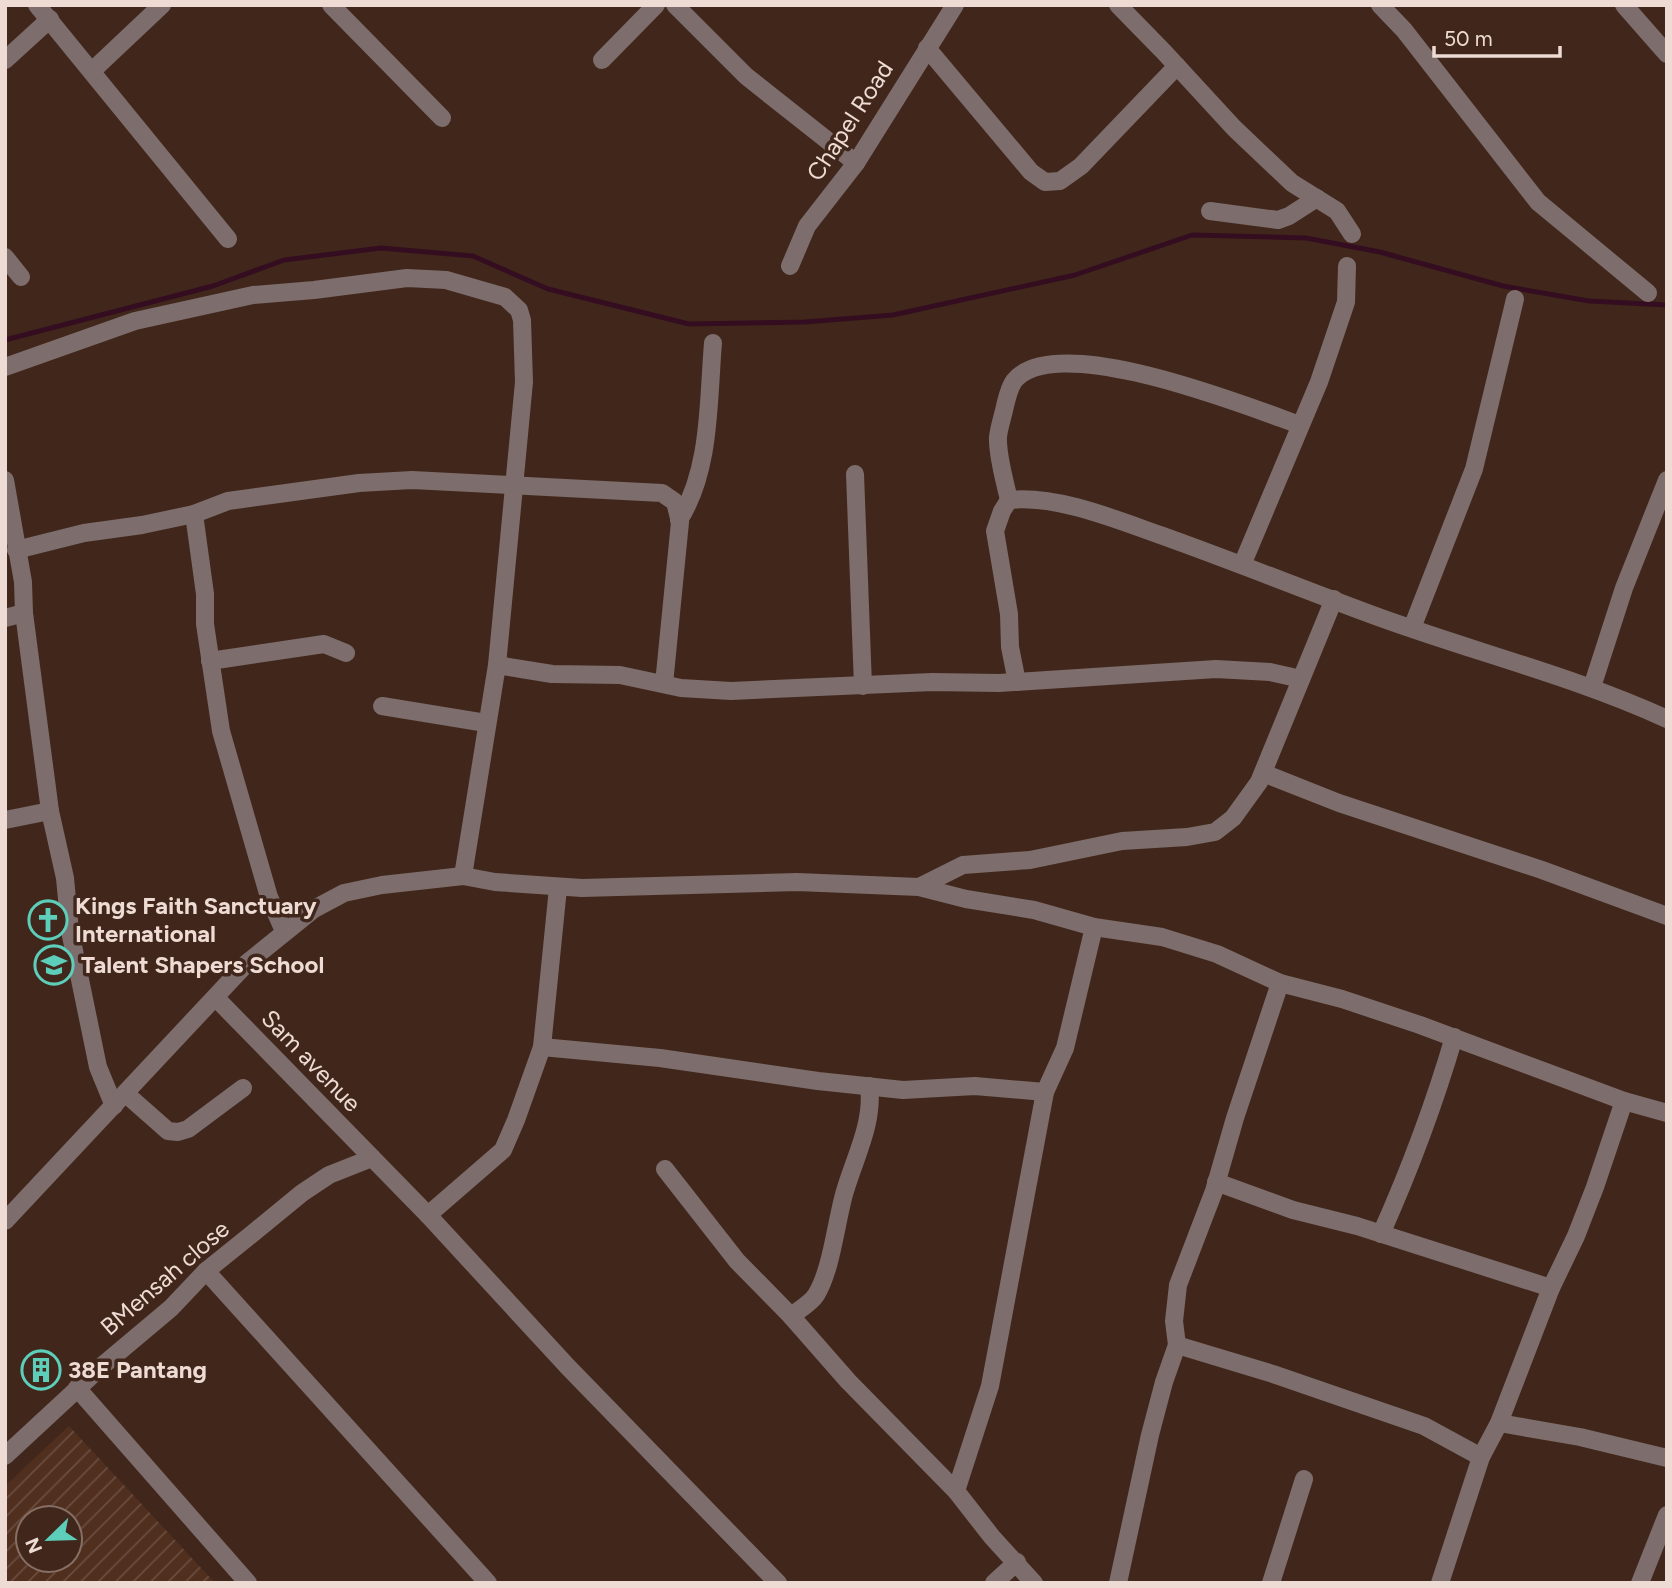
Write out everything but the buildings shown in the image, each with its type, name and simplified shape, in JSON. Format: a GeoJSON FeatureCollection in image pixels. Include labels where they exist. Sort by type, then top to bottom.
{"type":"FeatureCollection","features":[{"type":"Feature","properties":{"kind":"street"},"geometry":{"type":"LineString","coordinates":[[37,5],[228,239]]}},
{"type":"Feature","properties":{"kind":"street"},"geometry":{"type":"LineString","coordinates":[[92,71],[162,5]]}},
{"type":"Feature","properties":{"kind":"street"},"geometry":{"type":"LineString","coordinates":[[331,5],[442,118]]}},
{"type":"Feature","properties":{"kind":"street"},"geometry":{"type":"LineString","coordinates":[[602,60],[656,5]]}},
{"type":"Feature","properties":{"kind":"street"},"geometry":{"type":"LineString","coordinates":[[676,5],[747,76],[856,163]]}},
{"type":"Feature","properties":{"kind":"street","name":"Chapel Road"},"geometry":{"type":"LineString","coordinates":[[790,266],[807,226],[856,163],[955,5]]}},
{"type":"Feature","properties":{"kind":"street"},"geometry":{"type":"LineString","coordinates":[[1118,5],[1234,128],[1292,183],[1337,211],[1352,234]]}},
{"type":"Feature","properties":{"kind":"street"},"geometry":{"type":"LineString","coordinates":[[1380,5],[1404,30],[1538,202],[1648,292]]}},
{"type":"Feature","properties":{"kind":"street"},"geometry":{"type":"LineString","coordinates":[[1624,5],[1667,54]]}},
{"type":"Feature","properties":{"kind":"street"},"geometry":{"type":"LineString","coordinates":[[5,60],[50,19]]}},
{"type":"Feature","properties":{"kind":"street"},"geometry":{"type":"LineString","coordinates":[[927,48],[1031,172],[1045,182],[1060,181],[1081,166],[1177,66]]}},
{"type":"Feature","properties":{"kind":"street"},"geometry":{"type":"LineString","coordinates":[[1210,211],[1278,219],[1289,216],[1317,198]]}},
{"type":"Feature","properties":{"kind":"street"},"geometry":{"type":"LineString","coordinates":[[5,257],[21,277]]}},
{"type":"Feature","properties":{"kind":"street"},"geometry":{"type":"LineString","coordinates":[[1242,565],[1319,382],[1346,302],[1347,266]]}},
{"type":"Feature","properties":{"kind":"street"},"geometry":{"type":"LineString","coordinates":[[5,367],[135,321],[253,295],[407,278],[446,280],[505,297],[519,310],[522,320],[524,382],[515,486],[497,665],[463,876]]}},
{"type":"Feature","properties":{"kind":"street"},"geometry":{"type":"LineString","coordinates":[[1412,628],[1474,469],[1515,299]]}},
{"type":"Feature","properties":{"kind":"street"},"geometry":{"type":"LineString","coordinates":[[679,520],[691,502],[696,486],[705,431],[713,343]]}},
{"type":"Feature","properties":{"kind":"street"},"geometry":{"type":"LineString","coordinates":[[1017,682],[995,531],[1009,500],[998,439],[1007,397],[1015,380],[1036,367],[1071,364],[1123,369],[1177,381],[1300,425]]}},
{"type":"Feature","properties":{"kind":"street"},"geometry":{"type":"LineString","coordinates":[[855,474],[863,686]]}},
{"type":"Feature","properties":{"kind":"street"},"geometry":{"type":"LineString","coordinates":[[5,480],[23,582],[24,613],[50,811],[65,878],[70,931],[98,1068],[120,1100],[168,1131],[188,1129],[243,1088]]}},
{"type":"Feature","properties":{"kind":"street"},"geometry":{"type":"LineString","coordinates":[[16,550],[84,533],[194,514],[228,501],[359,483],[412,480],[662,493],[675,502],[679,520],[664,684]]}},
{"type":"Feature","properties":{"kind":"street"},"geometry":{"type":"LineString","coordinates":[[1592,687],[1624,588],[1667,480]]}},
{"type":"Feature","properties":{"kind":"street"},"geometry":{"type":"LineString","coordinates":[[1009,500],[1042,502],[1082,510],[1242,565],[1335,599],[1360,611],[1515,664],[1592,687],[1667,719]]}},
{"type":"Feature","properties":{"kind":"street"},"geometry":{"type":"LineString","coordinates":[[194,514],[205,594],[205,624],[221,731],[266,887],[284,931]]}},
{"type":"Feature","properties":{"kind":"street"},"geometry":{"type":"LineString","coordinates":[[919,887],[963,865],[1030,860],[1122,841],[1187,837],[1215,832],[1233,818],[1259,782],[1335,599]]}},
{"type":"Feature","properties":{"kind":"street"},"geometry":{"type":"LineString","coordinates":[[5,618],[24,613]]}},
{"type":"Feature","properties":{"kind":"street"},"geometry":{"type":"LineString","coordinates":[[210,661],[324,644],[346,653]]}},
{"type":"Feature","properties":{"kind":"street"},"geometry":{"type":"LineString","coordinates":[[497,665],[552,674],[620,675],[681,688],[731,691],[932,682],[1017,682],[1216,669],[1270,672],[1301,679]]}},
{"type":"Feature","properties":{"kind":"street"},"geometry":{"type":"LineString","coordinates":[[382,706],[486,723]]}},
{"type":"Feature","properties":{"kind":"street"},"geometry":{"type":"LineString","coordinates":[[1263,773],[1339,803],[1542,870],[1667,916]]}},
{"type":"Feature","properties":{"kind":"street"},"geometry":{"type":"LineString","coordinates":[[5,820],[50,811]]}},
{"type":"Feature","properties":{"kind":"street"},"geometry":{"type":"LineString","coordinates":[[5,1221],[247,963],[284,931],[314,909],[344,893],[382,885],[463,876],[558,888],[797,882],[919,887],[966,899],[1034,910],[1094,927],[1162,937],[1217,954],[1280,983],[1342,999],[1667,1114]]}},
{"type":"Feature","properties":{"kind":"street"},"geometry":{"type":"LineString","coordinates":[[428,1215],[503,1150],[542,1047],[558,888]]}},
{"type":"Feature","properties":{"kind":"street"},"geometry":{"type":"LineString","coordinates":[[956,1490],[990,1385],[1045,1092],[1065,1048],[1094,927]]}},
{"type":"Feature","properties":{"kind":"street"},"geometry":{"type":"LineString","coordinates":[[1118,1583],[1150,1434],[1177,1345],[1174,1321],[1178,1285],[1216,1182],[1280,983]]}},
{"type":"Feature","properties":{"kind":"street","name":"Sam avenue"},"geometry":{"type":"LineString","coordinates":[[216,998],[428,1215],[568,1367],[778,1583]]}},
{"type":"Feature","properties":{"kind":"street"},"geometry":{"type":"LineString","coordinates":[[1381,1234],[1410,1169],[1454,1037]]}},
{"type":"Feature","properties":{"kind":"street"},"geometry":{"type":"LineString","coordinates":[[542,1047],[660,1058],[764,1074],[903,1090],[975,1086],[1045,1092]]}},
{"type":"Feature","properties":{"kind":"street"},"geometry":{"type":"LineString","coordinates":[[791,1316],[815,1297],[824,1278],[845,1191],[863,1138],[871,1102],[869,1086]]}},
{"type":"Feature","properties":{"kind":"street"},"geometry":{"type":"LineString","coordinates":[[1440,1583],[1481,1457],[1499,1423],[1551,1288],[1595,1187],[1624,1101]]}},
{"type":"Feature","properties":{"kind":"street","name":"BMensah close"},"geometry":{"type":"LineString","coordinates":[[5,1456],[77,1388],[171,1308],[206,1271],[302,1193],[329,1175],[372,1158]]}},
{"type":"Feature","properties":{"kind":"street"},"geometry":{"type":"LineString","coordinates":[[665,1169],[737,1261],[791,1316],[848,1381],[956,1490],[1034,1583]]}},
{"type":"Feature","properties":{"kind":"street"},"geometry":{"type":"LineString","coordinates":[[1216,1182],[1293,1210],[1381,1234],[1551,1288]]}},
{"type":"Feature","properties":{"kind":"street"},"geometry":{"type":"LineString","coordinates":[[206,1271],[488,1583]]}},
{"type":"Feature","properties":{"kind":"street"},"geometry":{"type":"LineString","coordinates":[[1177,1345],[1273,1374],[1424,1426],[1481,1457]]}},
{"type":"Feature","properties":{"kind":"street"},"geometry":{"type":"LineString","coordinates":[[77,1388],[248,1583]]}},
{"type":"Feature","properties":{"kind":"street"},"geometry":{"type":"LineString","coordinates":[[1499,1423],[1580,1437],[1667,1458]]}},
{"type":"Feature","properties":{"kind":"street"},"geometry":{"type":"LineString","coordinates":[[1270,1583],[1304,1479]]}},
{"type":"Feature","properties":{"kind":"street"},"geometry":{"type":"LineString","coordinates":[[1640,1583],[1667,1515]]}},
{"type":"Feature","properties":{"kind":"street"},"geometry":{"type":"LineString","coordinates":[[994,1583],[1017,1562]]}},
{"type":"Feature","properties":{"kind":"shaded area"},"geometry":{"type":"Polygon","coordinates":[[[69,1426],[215,1583],[5,1583],[5,1486],[69,1426]]]}},
{"type":"Feature","properties":{"kind":"waterway"},"geometry":{"type":"LineString","coordinates":[[5,340],[213,286],[284,260],[381,248],[473,256],[548,289],[689,324],[805,322],[893,315],[1075,275],[1192,235],[1306,238],[1380,252],[1503,286],[1589,301],[1667,305]]}},
{"type":"Feature","properties":{"kind":"place","name":"Kings Faith Sanctuary International"},"geometry":{"type":"Point","coordinates":[48,920]}},
{"type":"Feature","properties":{"kind":"place","name":"Talent Shapers School"},"geometry":{"type":"Point","coordinates":[54,965]}},
{"type":"Feature","properties":{"kind":"place","name":"38E Pantang"},"geometry":{"type":"Point","coordinates":[41,1370]}}]}
